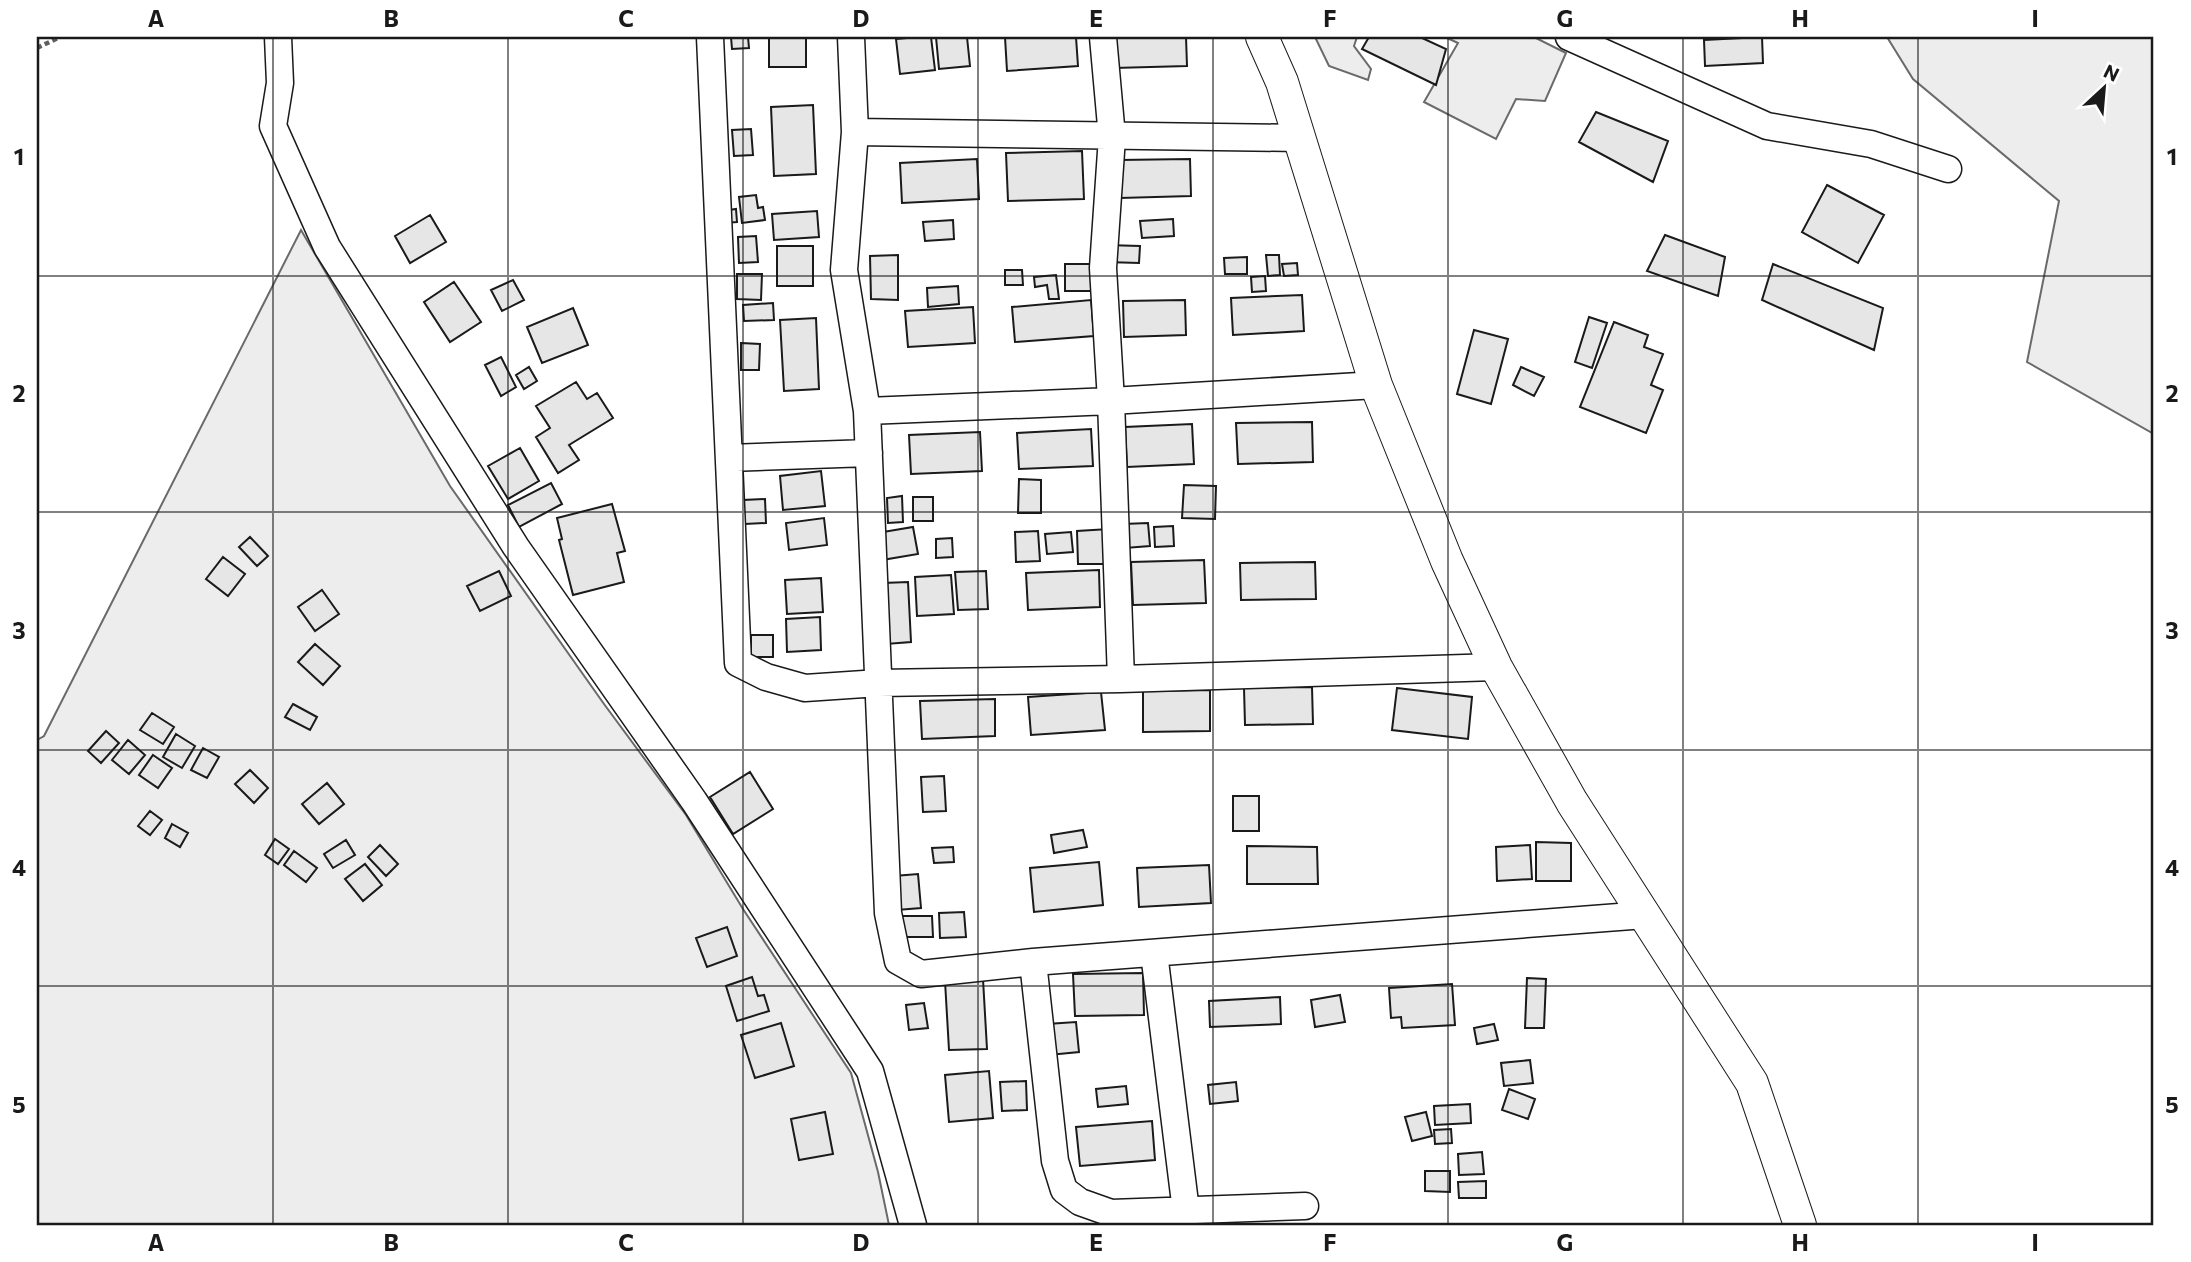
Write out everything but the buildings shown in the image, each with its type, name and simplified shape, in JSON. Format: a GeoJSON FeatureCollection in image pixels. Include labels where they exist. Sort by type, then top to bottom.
{"type":"FeatureCollection","features":[{"type":"Feature","properties":{"kind":"street"},"geometry":{"type":"LineString","coordinates":[[278,37],[281,83],[273,126],[327,247],[516,547],[694,801],[870,1071],[913,1225]]}},
{"type":"Feature","properties":{"kind":"street"},"geometry":{"type":"LineString","coordinates":[[710,37],[738,663],[766,677],[805,688],[879,683],[1121,679],[1496,667]]}},
{"type":"Feature","properties":{"kind":"street"},"geometry":{"type":"LineString","coordinates":[[852,37],[855,132],[844,270],[867,411],[888,913],[898,961],[920,974],[1033,962],[1645,915]]}},
{"type":"Feature","properties":{"kind":"street"},"geometry":{"type":"LineString","coordinates":[[1103,37],[1112,137],[1103,268],[1111,401],[1121,679]]}},
{"type":"Feature","properties":{"kind":"street"},"geometry":{"type":"LineString","coordinates":[[1262,37],[1282,82],[1376,385],[1447,561],[1496,667],[1572,802],[1752,1083],[1800,1225]]}},
{"type":"Feature","properties":{"kind":"street"},"geometry":{"type":"LineString","coordinates":[[1569,37],[1767,126],[1871,144],[1948,169]]}},
{"type":"Feature","properties":{"kind":"street"},"geometry":{"type":"LineString","coordinates":[[855,132],[1299,138]]}},
{"type":"Feature","properties":{"kind":"street"},"geometry":{"type":"LineString","coordinates":[[867,411],[1111,401],[1376,385]]}},
{"type":"Feature","properties":{"kind":"street"},"geometry":{"type":"LineString","coordinates":[[729,458],[869,453]]}},
{"type":"Feature","properties":{"kind":"street"},"geometry":{"type":"LineString","coordinates":[[1154,953],[1186,1211]]}},
{"type":"Feature","properties":{"kind":"street"},"geometry":{"type":"LineString","coordinates":[[1033,962],[1055,1161],[1064,1190],[1080,1202],[1111,1213],[1305,1206]]}},
{"type":"Feature","properties":{"kind":"path"},"geometry":{"type":"LineString","coordinates":[[37,48],[60,37]]}},
{"type":"Feature","properties":{"kind":"shaded area"},"geometry":{"type":"Polygon","coordinates":[[[1315,37],[1357,37],[1354,46],[1371,69],[1368,80],[1329,66],[1315,37]]]}},
{"type":"Feature","properties":{"kind":"shaded area"},"geometry":{"type":"Polygon","coordinates":[[[1445,37],[1534,37],[1566,53],[1545,101],[1516,99],[1496,139],[1424,102],[1458,43],[1445,37]]]}},
{"type":"Feature","properties":{"kind":"shaded area"},"geometry":{"type":"Polygon","coordinates":[[[1887,37],[2154,37],[2154,434],[2027,362],[2059,201],[1913,79],[1887,37]]]}},
{"type":"Feature","properties":{"kind":"shaded area"},"geometry":{"type":"Polygon","coordinates":[[[301,230],[450,486],[686,815],[743,909],[851,1073],[878,1172],[889,1225],[37,1225],[37,740],[44,736],[301,230]]]}}]}
